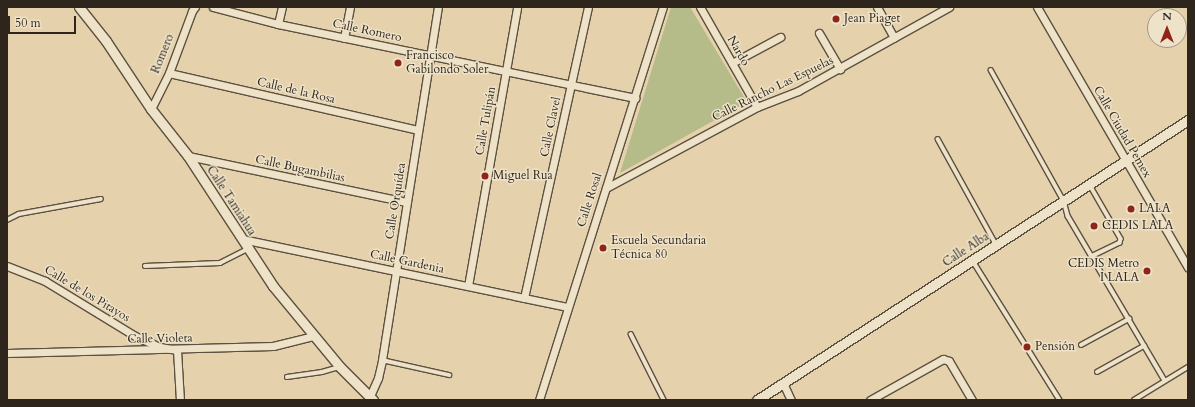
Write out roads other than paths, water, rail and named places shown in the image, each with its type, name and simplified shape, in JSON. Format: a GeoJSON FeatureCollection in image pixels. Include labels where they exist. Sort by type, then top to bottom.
{"type":"FeatureCollection","features":[{"type":"Feature","properties":{"kind":"street","name":"Calle Tamiahua"},"geometry":{"type":"LineString","coordinates":[[79,7],[106,41],[151,109],[188,156],[273,286],[340,367],[371,398]]}},
{"type":"Feature","properties":{"kind":"street","name":"Romero"},"geometry":{"type":"LineString","coordinates":[[151,109],[169,73],[192,11],[195,7]]}},
{"type":"Feature","properties":{"kind":"street","name":"Calle Romero"},"geometry":{"type":"LineString","coordinates":[[213,7],[278,24],[635,98]]}},
{"type":"Feature","properties":{"kind":"street"},"geometry":{"type":"LineString","coordinates":[[278,24],[282,7]]}},
{"type":"Feature","properties":{"kind":"street"},"geometry":{"type":"LineString","coordinates":[[344,38],[350,7]]}},
{"type":"Feature","properties":{"kind":"street","name":"Calle Orquídea"},"geometry":{"type":"LineString","coordinates":[[371,398],[382,360],[438,7]]}},
{"type":"Feature","properties":{"kind":"street","name":"Calle Tulipán"},"geometry":{"type":"LineString","coordinates":[[468,286],[517,7]]}},
{"type":"Feature","properties":{"kind":"street","name":"Calle Clavel"},"geometry":{"type":"LineString","coordinates":[[524,298],[588,7]]}},
{"type":"Feature","properties":{"kind":"street","name":"Calle Rosal"},"geometry":{"type":"LineString","coordinates":[[538,400],[663,7]]}},
{"type":"Feature","properties":{"kind":"street","name":"Nardo"},"geometry":{"type":"LineString","coordinates":[[700,7],[757,107]]}},
{"type":"Feature","properties":{"kind":"street"},"geometry":{"type":"LineString","coordinates":[[877,7],[894,38]]}},
{"type":"Feature","properties":{"kind":"street","name":"Calle Ciudad Pemex"},"geometry":{"type":"LineString","coordinates":[[1038,7],[1125,161],[1188,267]]}},
{"type":"Feature","properties":{"kind":"street","name":"Calle Rancho Las Espuelas"},"geometry":{"type":"LineString","coordinates":[[606,188],[757,107],[790,95],[840,69],[947,8]]}},
{"type":"Feature","properties":{"kind":"street"},"geometry":{"type":"LineString","coordinates":[[819,32],[840,69]]}},
{"type":"Feature","properties":{"kind":"street"},"geometry":{"type":"LineString","coordinates":[[732,63],[780,37]]}},
{"type":"Feature","properties":{"kind":"street","name":"Calle de la Rosa"},"geometry":{"type":"LineString","coordinates":[[169,73],[418,130]]}},
{"type":"Feature","properties":{"kind":"street","name":"Calle Alba"},"geometry":{"type":"LineString","coordinates":[[757,400],[1188,120]]}},
{"type":"Feature","properties":{"kind":"street","name":"Calle Bugambilias"},"geometry":{"type":"LineString","coordinates":[[188,156],[406,202]]}},
{"type":"Feature","properties":{"kind":"street","name":"Calle Gardenia"},"geometry":{"type":"LineString","coordinates":[[242,239],[568,307]]}},
{"type":"Feature","properties":{"kind":"street","name":"Calle de los Pitayos"},"geometry":{"type":"LineString","coordinates":[[7,266],[45,281],[135,336],[160,348],[177,350]]}},
{"type":"Feature","properties":{"kind":"street","name":"Calle Violeta"},"geometry":{"type":"LineString","coordinates":[[7,353],[177,350],[274,346],[313,336]]}},
{"type":"Feature","properties":{"kind":"street"},"geometry":{"type":"LineString","coordinates":[[177,350],[180,400]]}},
{"type":"Feature","properties":{"kind":"street"},"geometry":{"type":"LineString","coordinates":[[870,400],[943,358],[949,361],[972,400]]}},
{"type":"Feature","properties":{"kind":"street"},"geometry":{"type":"LineString","coordinates":[[783,383],[794,399]]}},
{"type":"Feature","properties":{"kind":"lane"},"geometry":{"type":"LineString","coordinates":[[991,70],[1064,201],[1068,216],[1094,256],[1164,381]]}},
{"type":"Feature","properties":{"kind":"lane"},"geometry":{"type":"LineString","coordinates":[[938,139],[996,245]]}},
{"type":"Feature","properties":{"kind":"lane"},"geometry":{"type":"LineString","coordinates":[[1090,184],[1121,239],[1120,243],[1094,256]]}},
{"type":"Feature","properties":{"kind":"lane"},"geometry":{"type":"LineString","coordinates":[[7,220],[19,214],[101,199]]}},
{"type":"Feature","properties":{"kind":"lane"},"geometry":{"type":"LineString","coordinates":[[145,266],[214,264],[248,249]]}},
{"type":"Feature","properties":{"kind":"lane"},"geometry":{"type":"LineString","coordinates":[[973,260],[1060,400]]}},
{"type":"Feature","properties":{"kind":"lane"},"geometry":{"type":"LineString","coordinates":[[1081,345],[1129,319]]}},
{"type":"Feature","properties":{"kind":"lane"},"geometry":{"type":"LineString","coordinates":[[631,334],[664,400]]}},
{"type":"Feature","properties":{"kind":"lane"},"geometry":{"type":"LineString","coordinates":[[1098,372],[1144,346]]}},
{"type":"Feature","properties":{"kind":"lane"},"geometry":{"type":"LineString","coordinates":[[382,360],[449,375]]}},
{"type":"Feature","properties":{"kind":"lane"},"geometry":{"type":"LineString","coordinates":[[287,377],[322,372],[340,367]]}},
{"type":"Feature","properties":{"kind":"lane"},"geometry":{"type":"LineString","coordinates":[[1134,400],[1188,368]]}},
{"type":"Feature","properties":{"kind":"place","name":"Jean Piaget"},"geometry":{"type":"Point","coordinates":[836,19]}},
{"type":"Feature","properties":{"kind":"place","name":"Francisco Gabilondo Soler"},"geometry":{"type":"Point","coordinates":[398,63]}},
{"type":"Feature","properties":{"kind":"place","name":"Miguel Rua"},"geometry":{"type":"Point","coordinates":[485,176]}},
{"type":"Feature","properties":{"kind":"place","name":"LALA"},"geometry":{"type":"Point","coordinates":[1131,209]}},
{"type":"Feature","properties":{"kind":"place","name":"CEDIS LALA"},"geometry":{"type":"Point","coordinates":[1094,226]}},
{"type":"Feature","properties":{"kind":"place","name":"Escuela Secundaria Técnica 80"},"geometry":{"type":"Point","coordinates":[603,248]}},
{"type":"Feature","properties":{"kind":"place","name":"CEDIS Metro I LALA"},"geometry":{"type":"Point","coordinates":[1147,271]}},
{"type":"Feature","properties":{"kind":"place","name":"Pensión"},"geometry":{"type":"Point","coordinates":[1027,347]}}]}
